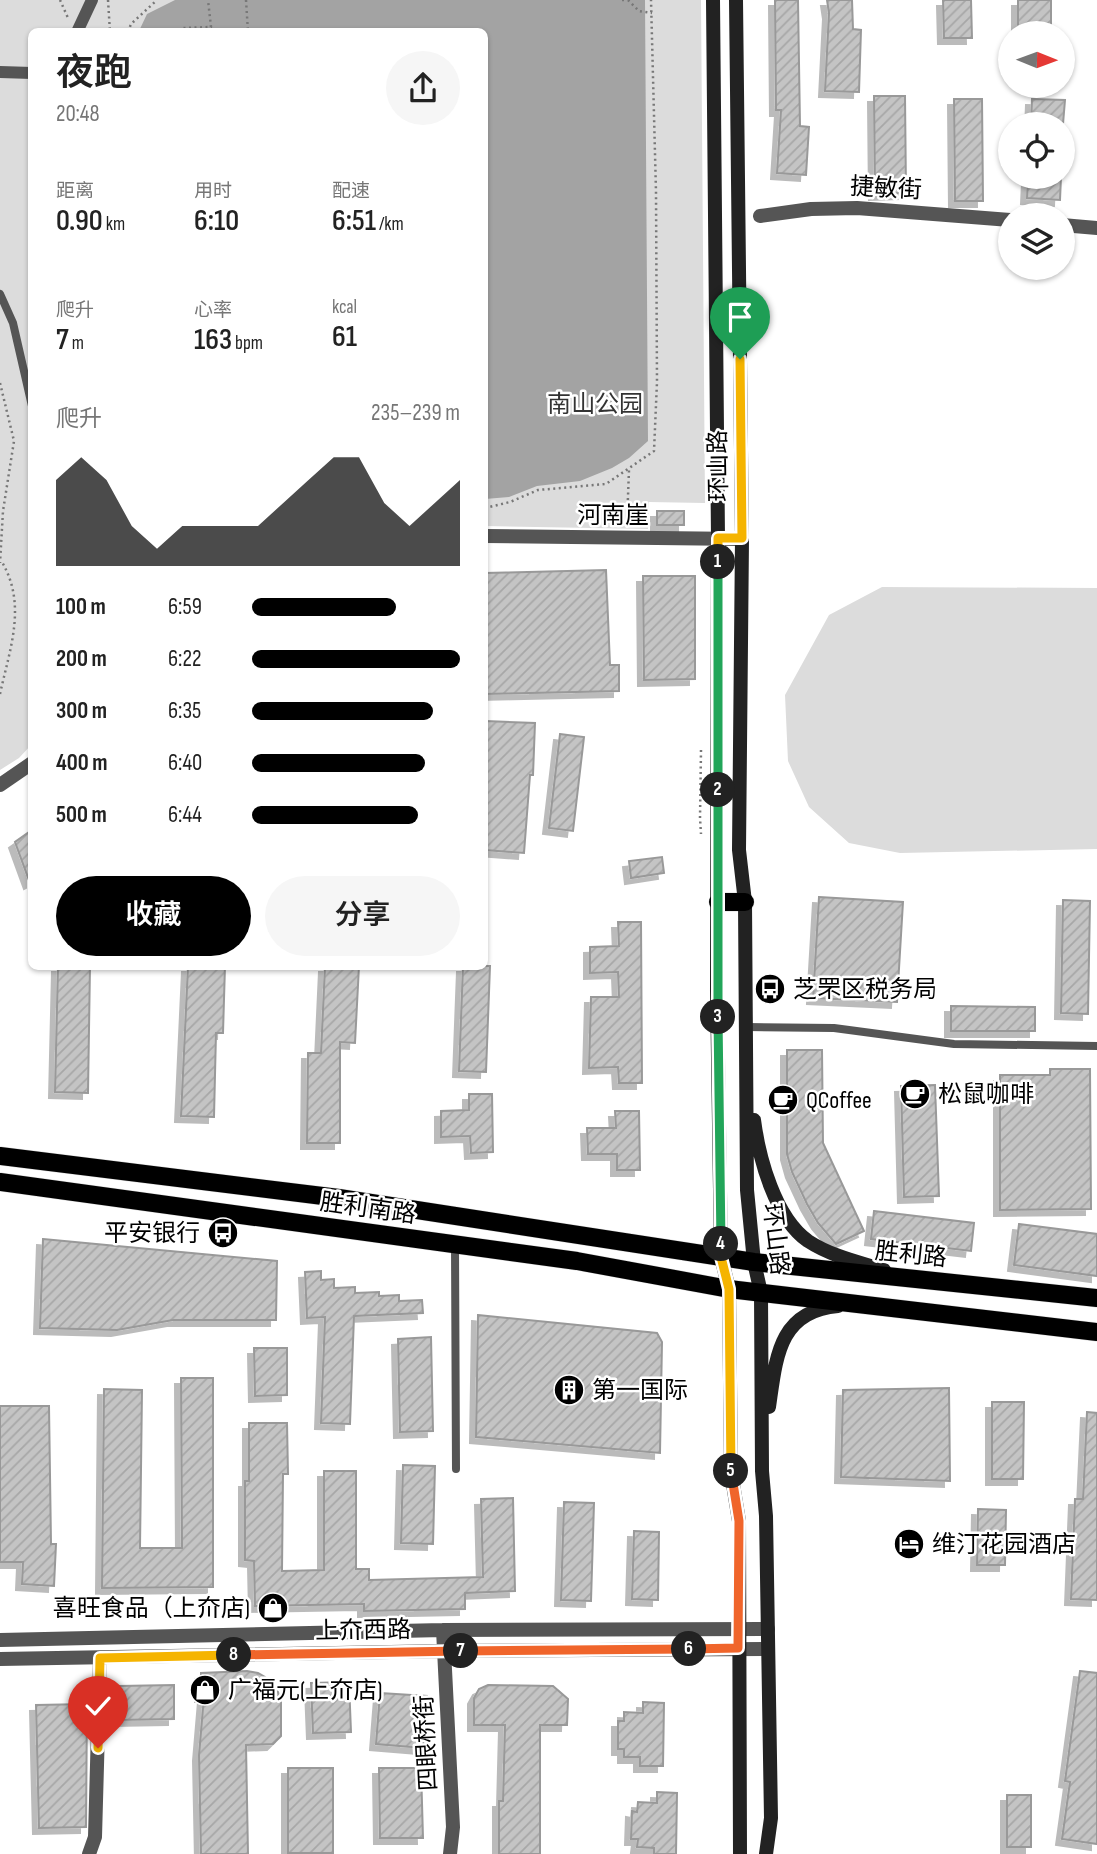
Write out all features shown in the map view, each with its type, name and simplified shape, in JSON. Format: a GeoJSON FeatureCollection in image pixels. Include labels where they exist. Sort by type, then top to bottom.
{"type":"FeatureCollection","features":[{"type":"Feature","properties":{"kind":"main road","name":"环山路"},"geometry":{"type":"LineString","coordinates":[[713,0],[721,1257],[729,1289],[731,1472],[739,1521],[740,1854]]}},
{"type":"Feature","properties":{"kind":"main road","name":"环山路"},"geometry":{"type":"LineString","coordinates":[[736,0],[742,538],[739,850],[745,902],[747,1190],[754,1262],[761,1293],[771,1818],[766,1854]]}},
{"type":"Feature","properties":{"kind":"main road"},"geometry":{"type":"LineString","coordinates":[[718,902],[745,902]]}},
{"type":"Feature","properties":{"kind":"main road"},"geometry":{"type":"LineString","coordinates":[[747,1073],[755,1131],[768,1180],[786,1218],[807,1240],[832,1254],[912,1279]]}},
{"type":"Feature","properties":{"kind":"main road","name":"胜利南路"},"geometry":{"type":"LineString","coordinates":[[0,1156],[339,1198],[721,1257]]}},
{"type":"Feature","properties":{"kind":"main road","name":"胜利南路"},"geometry":{"type":"LineString","coordinates":[[0,1182],[577,1261],[729,1289]]}},
{"type":"Feature","properties":{"kind":"main road","name":"胜利路"},"geometry":{"type":"LineString","coordinates":[[721,1257],[1097,1298]]}},
{"type":"Feature","properties":{"kind":"main road"},"geometry":{"type":"LineString","coordinates":[[729,1289],[1097,1332]]}},
{"type":"Feature","properties":{"kind":"main road"},"geometry":{"type":"LineString","coordinates":[[762,1453],[776,1354],[786,1332],[812,1311],[857,1305]]}},
{"type":"Feature","properties":{"kind":"street"},"geometry":{"type":"LineString","coordinates":[[73,27],[92,0]]}},
{"type":"Feature","properties":{"kind":"street"},"geometry":{"type":"LineString","coordinates":[[0,72],[28,73]]}},
{"type":"Feature","properties":{"kind":"street","name":"捷敏街"},"geometry":{"type":"LineString","coordinates":[[760,216],[811,209],[857,208],[998,219]]}},
{"type":"Feature","properties":{"kind":"street"},"geometry":{"type":"LineString","coordinates":[[1075,226],[1097,228]]}},
{"type":"Feature","properties":{"kind":"street","name":"河南崖"},"geometry":{"type":"LineString","coordinates":[[488,536],[742,538]]}},
{"type":"Feature","properties":{"kind":"street"},"geometry":{"type":"LineString","coordinates":[[0,785],[28,765]]}},
{"type":"Feature","properties":{"kind":"street","name":"上夼西路"},"geometry":{"type":"LineString","coordinates":[[0,1640],[443,1630],[768,1629]]}},
{"type":"Feature","properties":{"kind":"street","name":"四眼桥街"},"geometry":{"type":"LineString","coordinates":[[443,1630],[453,1827],[450,1854]]}},
{"type":"Feature","properties":{"kind":"street","name":"上夼西路"},"geometry":{"type":"LineString","coordinates":[[0,1659],[445,1651],[768,1649]]}},
{"type":"Feature","properties":{"kind":"street"},"geometry":{"type":"LineString","coordinates":[[89,1854],[95,1837],[100,1658]]}},
{"type":"Feature","properties":{"kind":"lane"},"geometry":{"type":"LineString","coordinates":[[0,294],[13,323],[28,389]]}},
{"type":"Feature","properties":{"kind":"lane"},"geometry":{"type":"LineString","coordinates":[[747,1027],[834,1028],[954,1044],[1097,1046]]}},
{"type":"Feature","properties":{"kind":"lane"},"geometry":{"type":"LineString","coordinates":[[455,1244],[457,1469]]}},
{"type":"Feature","properties":{"kind":"path"},"geometry":{"type":"LineString","coordinates":[[60,0],[73,27]]}},
{"type":"Feature","properties":{"kind":"path"},"geometry":{"type":"LineString","coordinates":[[108,0],[110,28]]}},
{"type":"Feature","properties":{"kind":"path"},"geometry":{"type":"LineString","coordinates":[[130,28],[157,0]]}},
{"type":"Feature","properties":{"kind":"path"},"geometry":{"type":"LineString","coordinates":[[182,28],[211,27],[208,0]]}},
{"type":"Feature","properties":{"kind":"path"},"geometry":{"type":"LineString","coordinates":[[246,0],[247,28]]}},
{"type":"Feature","properties":{"kind":"path"},"geometry":{"type":"LineString","coordinates":[[625,0],[639,11],[653,13]]}},
{"type":"Feature","properties":{"kind":"path"},"geometry":{"type":"LineString","coordinates":[[488,507],[510,502],[538,490],[606,484],[654,451],[657,369],[651,0]]}},
{"type":"Feature","properties":{"kind":"path"},"geometry":{"type":"LineString","coordinates":[[0,383],[14,441],[3,511],[0,561],[11,578],[14,589],[16,622],[0,694]]}},
{"type":"Feature","properties":{"kind":"path"},"geometry":{"type":"LineString","coordinates":[[627,537],[629,470]]}},
{"type":"Feature","properties":{"kind":"green space","name":"南山公园"},"geometry":{"type":"Polygon","coordinates":[[[0,0],[701,0],[705,503],[649,502],[648,529],[488,526],[488,28],[28,28],[28,748],[19,758],[0,770],[0,0]]]}},
{"type":"Feature","properties":{"kind":"green space"},"geometry":{"type":"Polygon","coordinates":[[[882,587],[1097,588],[1097,849],[900,853],[849,843],[809,807],[788,761],[785,695],[829,615],[882,587]]]}},
{"type":"Feature","properties":{"kind":"shaded area"},"geometry":{"type":"Polygon","coordinates":[[[175,0],[645,0],[648,441],[629,458],[612,468],[580,481],[537,486],[509,497],[488,499],[488,28],[140,28],[147,14],[175,0]]]}},
{"type":"Feature","properties":{"kind":"building"},"geometry":{"type":"Polygon","coordinates":[[[775,0],[798,0],[800,126],[809,127],[806,175],[777,173],[781,110],[776,110],[775,0]]]}},
{"type":"Feature","properties":{"kind":"building"},"geometry":{"type":"Polygon","coordinates":[[[827,0],[852,0],[853,29],[861,30],[859,92],[825,91],[829,13],[827,0]]]}},
{"type":"Feature","properties":{"kind":"building"},"geometry":{"type":"Polygon","coordinates":[[[943,0],[971,0],[972,38],[944,38],[943,0]]]}},
{"type":"Feature","properties":{"kind":"building"},"geometry":{"type":"Polygon","coordinates":[[[1018,0],[1051,0],[1051,21],[1018,21],[1018,0]]]}},
{"type":"Feature","properties":{"kind":"building"},"geometry":{"type":"Polygon","coordinates":[[[874,96],[905,96],[906,193],[875,194],[874,96]]]}},
{"type":"Feature","properties":{"kind":"building"},"geometry":{"type":"Polygon","coordinates":[[[954,99],[982,99],[983,201],[955,201],[954,99]]]}},
{"type":"Feature","properties":{"kind":"building"},"geometry":{"type":"Polygon","coordinates":[[[1032,99],[1065,100],[1064,112],[1031,112],[1032,99]]]}},
{"type":"Feature","properties":{"kind":"building"},"geometry":{"type":"Polygon","coordinates":[[[1027,189],[1060,189],[1060,200],[1027,198],[1027,189]]]}},
{"type":"Feature","properties":{"kind":"building"},"geometry":{"type":"Polygon","coordinates":[[[657,511],[684,511],[684,525],[657,525],[657,511]]]}},
{"type":"Feature","properties":{"kind":"building"},"geometry":{"type":"Polygon","coordinates":[[[606,570],[610,665],[619,665],[619,691],[488,694],[488,573],[606,570]]]}},
{"type":"Feature","properties":{"kind":"building"},"geometry":{"type":"Polygon","coordinates":[[[643,576],[695,576],[695,679],[644,680],[643,576]]]}},
{"type":"Feature","properties":{"kind":"building"},"geometry":{"type":"Polygon","coordinates":[[[488,721],[535,723],[533,775],[530,775],[524,853],[488,850],[488,721]]]}},
{"type":"Feature","properties":{"kind":"building"},"geometry":{"type":"Polygon","coordinates":[[[560,734],[584,737],[573,831],[549,828],[560,734]]]}},
{"type":"Feature","properties":{"kind":"building"},"geometry":{"type":"Polygon","coordinates":[[[28,833],[28,878],[15,842],[28,833]]]}},
{"type":"Feature","properties":{"kind":"building"},"geometry":{"type":"Polygon","coordinates":[[[662,857],[664,873],[631,878],[629,861],[662,857]]]}},
{"type":"Feature","properties":{"kind":"building"},"geometry":{"type":"Polygon","coordinates":[[[819,897],[903,902],[897,1002],[813,998],[819,897]]]}},
{"type":"Feature","properties":{"kind":"building"},"geometry":{"type":"Polygon","coordinates":[[[1063,900],[1090,901],[1088,1014],[1061,1013],[1063,900]]]}},
{"type":"Feature","properties":{"kind":"building"},"geometry":{"type":"Polygon","coordinates":[[[618,922],[641,922],[642,1083],[619,1083],[618,1067],[589,1068],[591,997],[619,997],[618,972],[590,973],[590,947],[619,946],[618,922]]]}},
{"type":"Feature","properties":{"kind":"building"},"geometry":{"type":"Polygon","coordinates":[[[490,966],[486,1072],[459,1071],[463,970],[488,970],[490,966]]]}},
{"type":"Feature","properties":{"kind":"building"},"geometry":{"type":"Polygon","coordinates":[[[58,970],[90,970],[88,1093],[55,1092],[58,970]]]}},
{"type":"Feature","properties":{"kind":"building"},"geometry":{"type":"Polygon","coordinates":[[[188,970],[225,970],[223,1033],[216,1033],[214,1117],[181,1116],[188,970]]]}},
{"type":"Feature","properties":{"kind":"building"},"geometry":{"type":"Polygon","coordinates":[[[325,970],[359,970],[355,1043],[340,1042],[340,1143],[307,1143],[308,1053],[321,1053],[325,970]]]}},
{"type":"Feature","properties":{"kind":"building"},"geometry":{"type":"Polygon","coordinates":[[[951,1006],[1035,1007],[1035,1031],[951,1031],[951,1006]]]}},
{"type":"Feature","properties":{"kind":"building"},"geometry":{"type":"Polygon","coordinates":[[[787,1050],[822,1050],[823,1143],[864,1231],[836,1244],[818,1223],[807,1204],[787,1154],[787,1050]]]}},
{"type":"Feature","properties":{"kind":"building"},"geometry":{"type":"Polygon","coordinates":[[[1050,1069],[1090,1069],[1091,1209],[1000,1210],[1000,1075],[1050,1075],[1050,1069]]]}},
{"type":"Feature","properties":{"kind":"building"},"geometry":{"type":"Polygon","coordinates":[[[935,1085],[939,1196],[904,1197],[901,1086],[935,1085]]]}},
{"type":"Feature","properties":{"kind":"building"},"geometry":{"type":"Polygon","coordinates":[[[469,1094],[492,1094],[493,1152],[471,1153],[470,1136],[441,1137],[441,1111],[469,1110],[469,1094]]]}},
{"type":"Feature","properties":{"kind":"building"},"geometry":{"type":"Polygon","coordinates":[[[615,1111],[639,1111],[640,1170],[617,1170],[617,1154],[588,1154],[587,1128],[616,1128],[615,1111]]]}},
{"type":"Feature","properties":{"kind":"building"},"geometry":{"type":"Polygon","coordinates":[[[874,1211],[974,1223],[971,1251],[871,1239],[874,1211]]]}},
{"type":"Feature","properties":{"kind":"building"},"geometry":{"type":"Polygon","coordinates":[[[1019,1224],[1097,1234],[1097,1276],[1014,1265],[1019,1224]]]}},
{"type":"Feature","properties":{"kind":"building"},"geometry":{"type":"Polygon","coordinates":[[[43,1239],[277,1261],[276,1320],[173,1320],[117,1330],[40,1328],[43,1239]]]}},
{"type":"Feature","properties":{"kind":"building"},"geometry":{"type":"Polygon","coordinates":[[[321,1271],[321,1280],[334,1279],[334,1288],[355,1287],[355,1293],[399,1295],[399,1301],[422,1300],[423,1313],[354,1316],[350,1424],[321,1423],[325,1317],[307,1318],[305,1272],[321,1271]]]}},
{"type":"Feature","properties":{"kind":"building","name":"第一国际"},"geometry":{"type":"Polygon","coordinates":[[[478,1315],[657,1333],[662,1342],[660,1453],[476,1437],[478,1315]]]}},
{"type":"Feature","properties":{"kind":"building"},"geometry":{"type":"Polygon","coordinates":[[[431,1337],[433,1431],[400,1432],[398,1339],[431,1337]]]}},
{"type":"Feature","properties":{"kind":"building"},"geometry":{"type":"Polygon","coordinates":[[[254,1348],[287,1348],[287,1395],[255,1396],[254,1348]]]}},
{"type":"Feature","properties":{"kind":"building"},"geometry":{"type":"Polygon","coordinates":[[[181,1378],[213,1378],[213,1587],[102,1588],[104,1389],[142,1390],[140,1548],[182,1548],[181,1378]]]}},
{"type":"Feature","properties":{"kind":"building"},"geometry":{"type":"Polygon","coordinates":[[[949,1388],[950,1481],[841,1477],[843,1390],[949,1388]]]}},
{"type":"Feature","properties":{"kind":"building"},"geometry":{"type":"Polygon","coordinates":[[[992,1402],[1024,1402],[1023,1479],[992,1479],[992,1402]]]}},
{"type":"Feature","properties":{"kind":"building"},"geometry":{"type":"Polygon","coordinates":[[[0,1406],[49,1406],[51,1544],[56,1544],[54,1586],[22,1584],[23,1562],[0,1562],[0,1406]]]}},
{"type":"Feature","properties":{"kind":"building"},"geometry":{"type":"Polygon","coordinates":[[[1087,1412],[1097,1413],[1097,1600],[1071,1599],[1075,1499],[1083,1499],[1087,1412]]]}},
{"type":"Feature","properties":{"kind":"building"},"geometry":{"type":"Polygon","coordinates":[[[249,1423],[287,1423],[288,1474],[283,1474],[282,1571],[324,1570],[324,1471],[356,1471],[356,1569],[369,1569],[369,1580],[483,1577],[481,1499],[513,1498],[515,1591],[465,1593],[465,1609],[364,1611],[364,1604],[255,1606],[254,1561],[245,1560],[245,1481],[249,1481],[249,1423]]]}},
{"type":"Feature","properties":{"kind":"building"},"geometry":{"type":"Polygon","coordinates":[[[403,1465],[435,1466],[433,1544],[401,1543],[403,1465]]]}},
{"type":"Feature","properties":{"kind":"building"},"geometry":{"type":"Polygon","coordinates":[[[564,1502],[594,1503],[591,1601],[561,1600],[564,1502]]]}},
{"type":"Feature","properties":{"kind":"building"},"geometry":{"type":"Polygon","coordinates":[[[978,1509],[1006,1510],[1005,1565],[977,1565],[978,1509]]]}},
{"type":"Feature","properties":{"kind":"building"},"geometry":{"type":"Polygon","coordinates":[[[634,1531],[659,1532],[658,1600],[632,1599],[634,1531]]]}},
{"type":"Feature","properties":{"kind":"building"},"geometry":{"type":"Polygon","coordinates":[[[247,1671],[265,1677],[278,1692],[281,1702],[281,1736],[273,1744],[246,1745],[248,1854],[201,1854],[199,1755],[204,1696],[201,1696],[201,1673],[247,1671]]]}},
{"type":"Feature","properties":{"kind":"building"},"geometry":{"type":"Polygon","coordinates":[[[1080,1671],[1097,1673],[1097,1844],[1062,1839],[1070,1782],[1065,1781],[1080,1671]]]}},
{"type":"Feature","properties":{"kind":"building"},"geometry":{"type":"Polygon","coordinates":[[[349,1682],[351,1732],[313,1733],[311,1683],[349,1682]]]}},
{"type":"Feature","properties":{"kind":"building"},"geometry":{"type":"Polygon","coordinates":[[[174,1685],[174,1719],[119,1720],[119,1686],[174,1685]]]}},
{"type":"Feature","properties":{"kind":"building"},"geometry":{"type":"Polygon","coordinates":[[[488,1685],[553,1686],[568,1699],[567,1725],[540,1725],[540,1854],[499,1854],[499,1801],[503,1801],[505,1725],[474,1725],[474,1698],[479,1689],[488,1685]]]}},
{"type":"Feature","properties":{"kind":"building"},"geometry":{"type":"Polygon","coordinates":[[[380,1693],[427,1696],[423,1748],[376,1744],[380,1693]]]}},
{"type":"Feature","properties":{"kind":"building"},"geometry":{"type":"Polygon","coordinates":[[[643,1702],[664,1703],[663,1766],[640,1766],[640,1757],[624,1757],[624,1749],[618,1749],[618,1721],[624,1721],[624,1712],[643,1713],[643,1702]]]}},
{"type":"Feature","properties":{"kind":"building"},"geometry":{"type":"Polygon","coordinates":[[[87,1704],[86,1827],[39,1828],[36,1705],[87,1704]]]}},
{"type":"Feature","properties":{"kind":"building"},"geometry":{"type":"Polygon","coordinates":[[[288,1768],[333,1768],[333,1853],[288,1853],[288,1768]]]}},
{"type":"Feature","properties":{"kind":"building"},"geometry":{"type":"Polygon","coordinates":[[[379,1768],[421,1768],[423,1838],[380,1838],[379,1768]]]}},
{"type":"Feature","properties":{"kind":"building"},"geometry":{"type":"Polygon","coordinates":[[[657,1792],[677,1793],[676,1854],[654,1854],[654,1848],[637,1847],[638,1839],[631,1839],[632,1811],[637,1812],[638,1802],[657,1803],[657,1792]]]}},
{"type":"Feature","properties":{"kind":"building"},"geometry":{"type":"Polygon","coordinates":[[[1007,1795],[1031,1795],[1031,1847],[1007,1847],[1007,1795]]]}},
{"type":"Feature","properties":{"kind":"place","name":"芝罘区税务局"},"geometry":{"type":"Point","coordinates":[770,989]}},
{"type":"Feature","properties":{"kind":"place","name":"松鼠咖啡"},"geometry":{"type":"Point","coordinates":[915,1094]}},
{"type":"Feature","properties":{"kind":"place","name":"QCoffee"},"geometry":{"type":"Point","coordinates":[783,1100]}},
{"type":"Feature","properties":{"kind":"place","name":"平安银行"},"geometry":{"type":"Point","coordinates":[223,1233]}},
{"type":"Feature","properties":{"kind":"place","name":"第一国际"},"geometry":{"type":"Point","coordinates":[569,1390]}},
{"type":"Feature","properties":{"kind":"place","name":"维汀花园酒店"},"geometry":{"type":"Point","coordinates":[909,1544]}},
{"type":"Feature","properties":{"kind":"place","name":"喜旺食品（上夼店)"},"geometry":{"type":"Point","coordinates":[273,1608]}},
{"type":"Feature","properties":{"kind":"place","name":"广福元(上夼店)"},"geometry":{"type":"Point","coordinates":[205,1690]}},
{"type":"Feature","properties":{"kind":"route"},"geometry":{"type":"LineString","coordinates":[[98,1748],[100,1658],[738,1648],[739,1521],[731,1472],[729,1289],[721,1257],[717,886],[718,538],[742,538],[740,359]]}}]}
